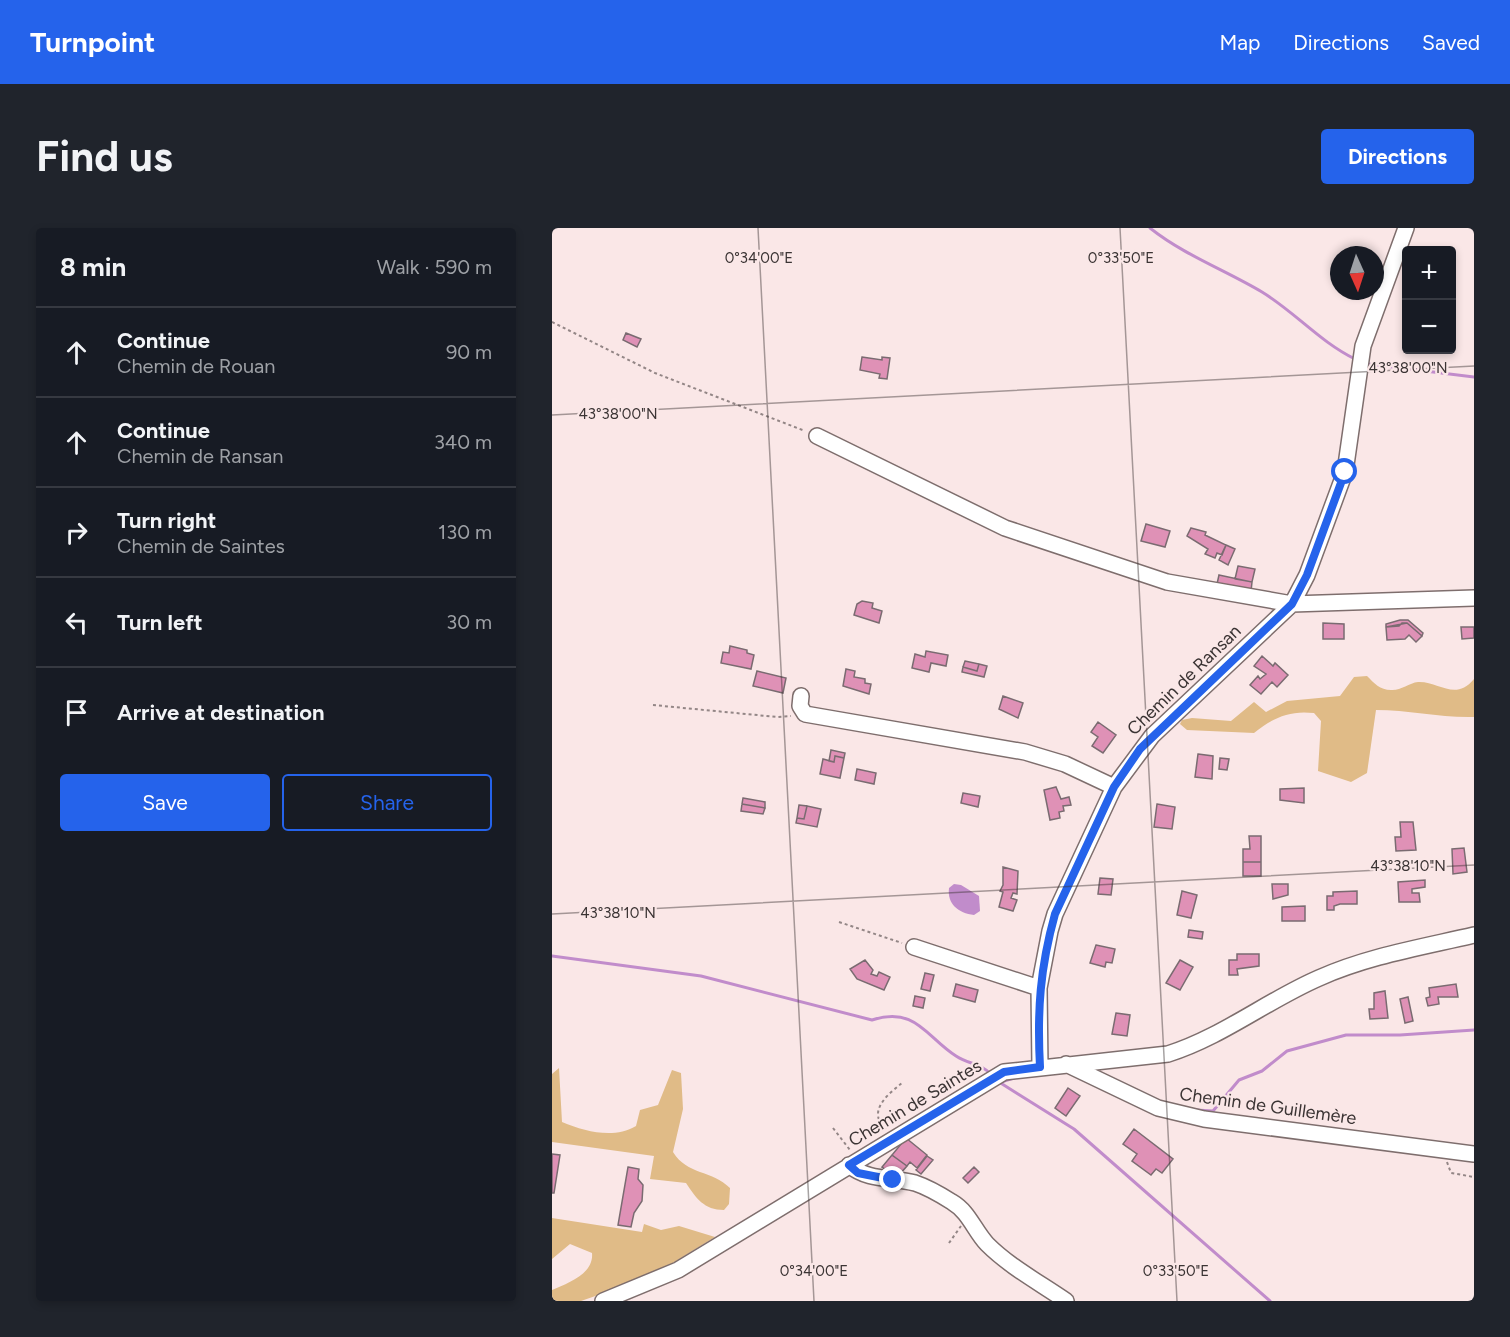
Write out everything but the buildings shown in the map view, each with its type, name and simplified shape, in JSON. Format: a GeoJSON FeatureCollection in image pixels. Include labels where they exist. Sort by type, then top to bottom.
{"type":"FeatureCollection","features":[{"type":"Feature","properties":{"kind":"street","name":"Chemin de Ransan"},"geometry":{"type":"LineString","coordinates":[[1040,1067],[1039,988],[1055,914],[1114,787],[1152,736],[1292,604],[1307,575],[1345,472],[1364,346],[1406,228]]}},
{"type":"Feature","properties":{"kind":"street"},"geometry":{"type":"LineString","coordinates":[[817,436],[1005,528],[1167,582],[1292,604],[1474,598]]}},
{"type":"Feature","properties":{"kind":"street"},"geometry":{"type":"LineString","coordinates":[[801,696],[800,706],[805,714],[1025,752],[1065,764],[1114,787]]}},
{"type":"Feature","properties":{"kind":"street","name":"Chemin de Saintes"},"geometry":{"type":"LineString","coordinates":[[603,1301],[678,1270],[1004,1072],[1168,1054],[1192,1046],[1320,977],[1392,954],[1474,934]]}},
{"type":"Feature","properties":{"kind":"street"},"geometry":{"type":"LineString","coordinates":[[914,946],[1039,988]]}},
{"type":"Feature","properties":{"kind":"street","name":"Chemin de Guillemère"},"geometry":{"type":"LineString","coordinates":[[1066,1065],[1174,1113],[1204,1119],[1474,1154]]}},
{"type":"Feature","properties":{"kind":"street"},"geometry":{"type":"LineString","coordinates":[[854,1162],[858,1173],[915,1184],[953,1202],[995,1251],[1066,1301]]}},
{"type":"Feature","properties":{"kind":"path"},"geometry":{"type":"LineString","coordinates":[[552,322],[655,373],[817,436]]}},
{"type":"Feature","properties":{"kind":"path"},"geometry":{"type":"LineString","coordinates":[[653,705],[777,717],[796,716]]}},
{"type":"Feature","properties":{"kind":"path"},"geometry":{"type":"LineString","coordinates":[[839,922],[914,946]]}},
{"type":"Feature","properties":{"kind":"path"},"geometry":{"type":"LineString","coordinates":[[895,1137],[880,1124],[878,1111],[886,1095],[902,1083]]}},
{"type":"Feature","properties":{"kind":"path"},"geometry":{"type":"LineString","coordinates":[[833,1128],[854,1162]]}},
{"type":"Feature","properties":{"kind":"path"},"geometry":{"type":"LineString","coordinates":[[1448,1150],[1447,1161],[1451,1173],[1474,1177]]}},
{"type":"Feature","properties":{"kind":"path"},"geometry":{"type":"LineString","coordinates":[[949,1243],[961,1226],[971,1221]]}},
{"type":"Feature","properties":{"kind":"shaded area"},"geometry":{"type":"Polygon","coordinates":[[[1367,676],[1375,684],[1387,690],[1418,682],[1453,690],[1467,686],[1474,679],[1474,717],[1376,710],[1367,773],[1351,782],[1318,771],[1321,721],[1314,713],[1305,712],[1282,716],[1254,733],[1187,730],[1180,724],[1182,720],[1192,718],[1231,721],[1254,702],[1266,712],[1287,701],[1340,696],[1354,677],[1367,676]]]}},
{"type":"Feature","properties":{"kind":"shaded area"},"geometry":{"type":"Polygon","coordinates":[[[954,884],[961,885],[979,896],[980,911],[974,915],[955,907],[949,894],[949,888],[954,884]]]}},
{"type":"Feature","properties":{"kind":"shaded area"},"geometry":{"type":"Polygon","coordinates":[[[559,1068],[562,1122],[600,1133],[619,1132],[636,1126],[640,1110],[658,1105],[672,1070],[681,1073],[683,1109],[673,1152],[685,1165],[723,1182],[730,1188],[729,1204],[724,1210],[711,1208],[697,1198],[686,1183],[650,1179],[654,1156],[552,1142],[552,1074],[559,1068]]]}},
{"type":"Feature","properties":{"kind":"shaded area"},"geometry":{"type":"Polygon","coordinates":[[[552,1218],[642,1232],[644,1224],[661,1230],[679,1226],[715,1237],[650,1277],[581,1301],[552,1301],[552,1290],[579,1277],[589,1267],[592,1253],[570,1244],[552,1259],[552,1218]]]}},
{"type":"Feature","properties":{"kind":"waterway"},"geometry":{"type":"LineString","coordinates":[[1150,228],[1163,238],[1262,292],[1330,344],[1355,359]]}},
{"type":"Feature","properties":{"kind":"waterway"},"geometry":{"type":"LineString","coordinates":[[1368,364],[1474,377]]}},
{"type":"Feature","properties":{"kind":"waterway"},"geometry":{"type":"LineString","coordinates":[[552,956],[701,976],[872,1020],[899,1017],[910,1020],[956,1056],[983,1068],[992,1075]]}},
{"type":"Feature","properties":{"kind":"waterway"},"geometry":{"type":"LineString","coordinates":[[1196,1110],[1213,1111],[1239,1080],[1262,1071],[1287,1051],[1346,1035],[1400,1035],[1474,1030]]}},
{"type":"Feature","properties":{"kind":"waterway"},"geometry":{"type":"LineString","coordinates":[[1001,1082],[1017,1077]]}},
{"type":"Feature","properties":{"kind":"waterway"},"geometry":{"type":"LineString","coordinates":[[999,1082],[1074,1129],[1270,1301]]}},
{"type":"Feature","properties":{"kind":"route"},"geometry":{"type":"LineString","coordinates":[[893,1180],[858,1173],[849,1165],[1004,1072],[1040,1067],[1039,988],[1050,931],[1055,914],[1114,787],[1140,749],[1152,736],[1292,604],[1307,575],[1345,472]]}}]}
